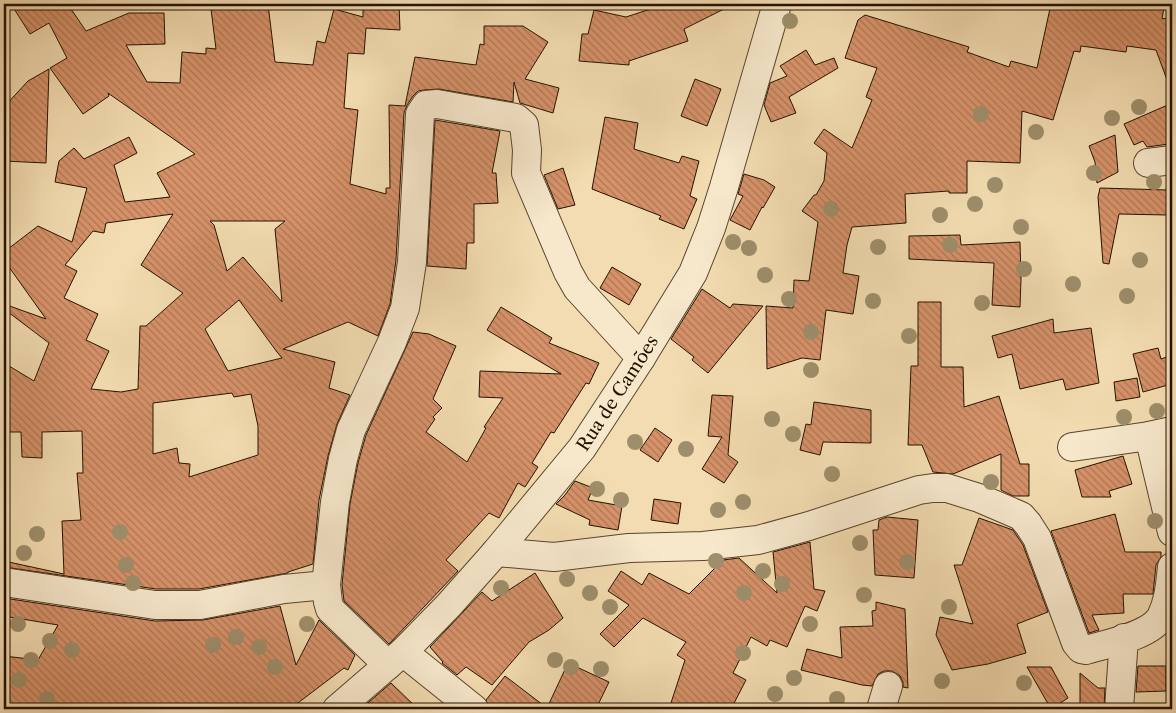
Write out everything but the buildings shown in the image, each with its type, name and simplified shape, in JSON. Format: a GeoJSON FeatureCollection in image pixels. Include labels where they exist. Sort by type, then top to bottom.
{"type":"FeatureCollection","features":[{"type":"Feature","properties":{"kind":"street","name":"Rua de Camões"},"geometry":{"type":"LineString","coordinates":[[337,709],[396,659],[449,605],[496,552],[582,448],[641,358],[692,272],[711,228],[777,4]]}},
{"type":"Feature","properties":{"kind":"street"},"geometry":{"type":"LineString","coordinates":[[474,709],[396,659],[330,609],[326,586],[335,502],[343,459],[351,430],[392,342],[405,308],[412,262],[420,114],[426,105],[437,104],[516,118],[524,125],[527,150],[526,173],[568,272],[577,288],[641,358]]}},
{"type":"Feature","properties":{"kind":"street"},"geometry":{"type":"LineString","coordinates":[[1072,447],[1161,434],[1172,532]]}},
{"type":"Feature","properties":{"kind":"street"},"geometry":{"type":"LineString","coordinates":[[496,552],[554,557],[629,548],[703,546],[758,540],[809,526],[919,490],[947,488],[979,498],[1021,516],[1028,524],[1037,538],[1079,647],[1086,650],[1148,629],[1160,619],[1168,599],[1172,567]]}},
{"type":"Feature","properties":{"kind":"street"},"geometry":{"type":"LineString","coordinates":[[4,582],[155,605],[200,605],[284,589],[326,586]]}},
{"type":"Feature","properties":{"kind":"street"},"geometry":{"type":"LineString","coordinates":[[1119,709],[1124,638]]}}]}
